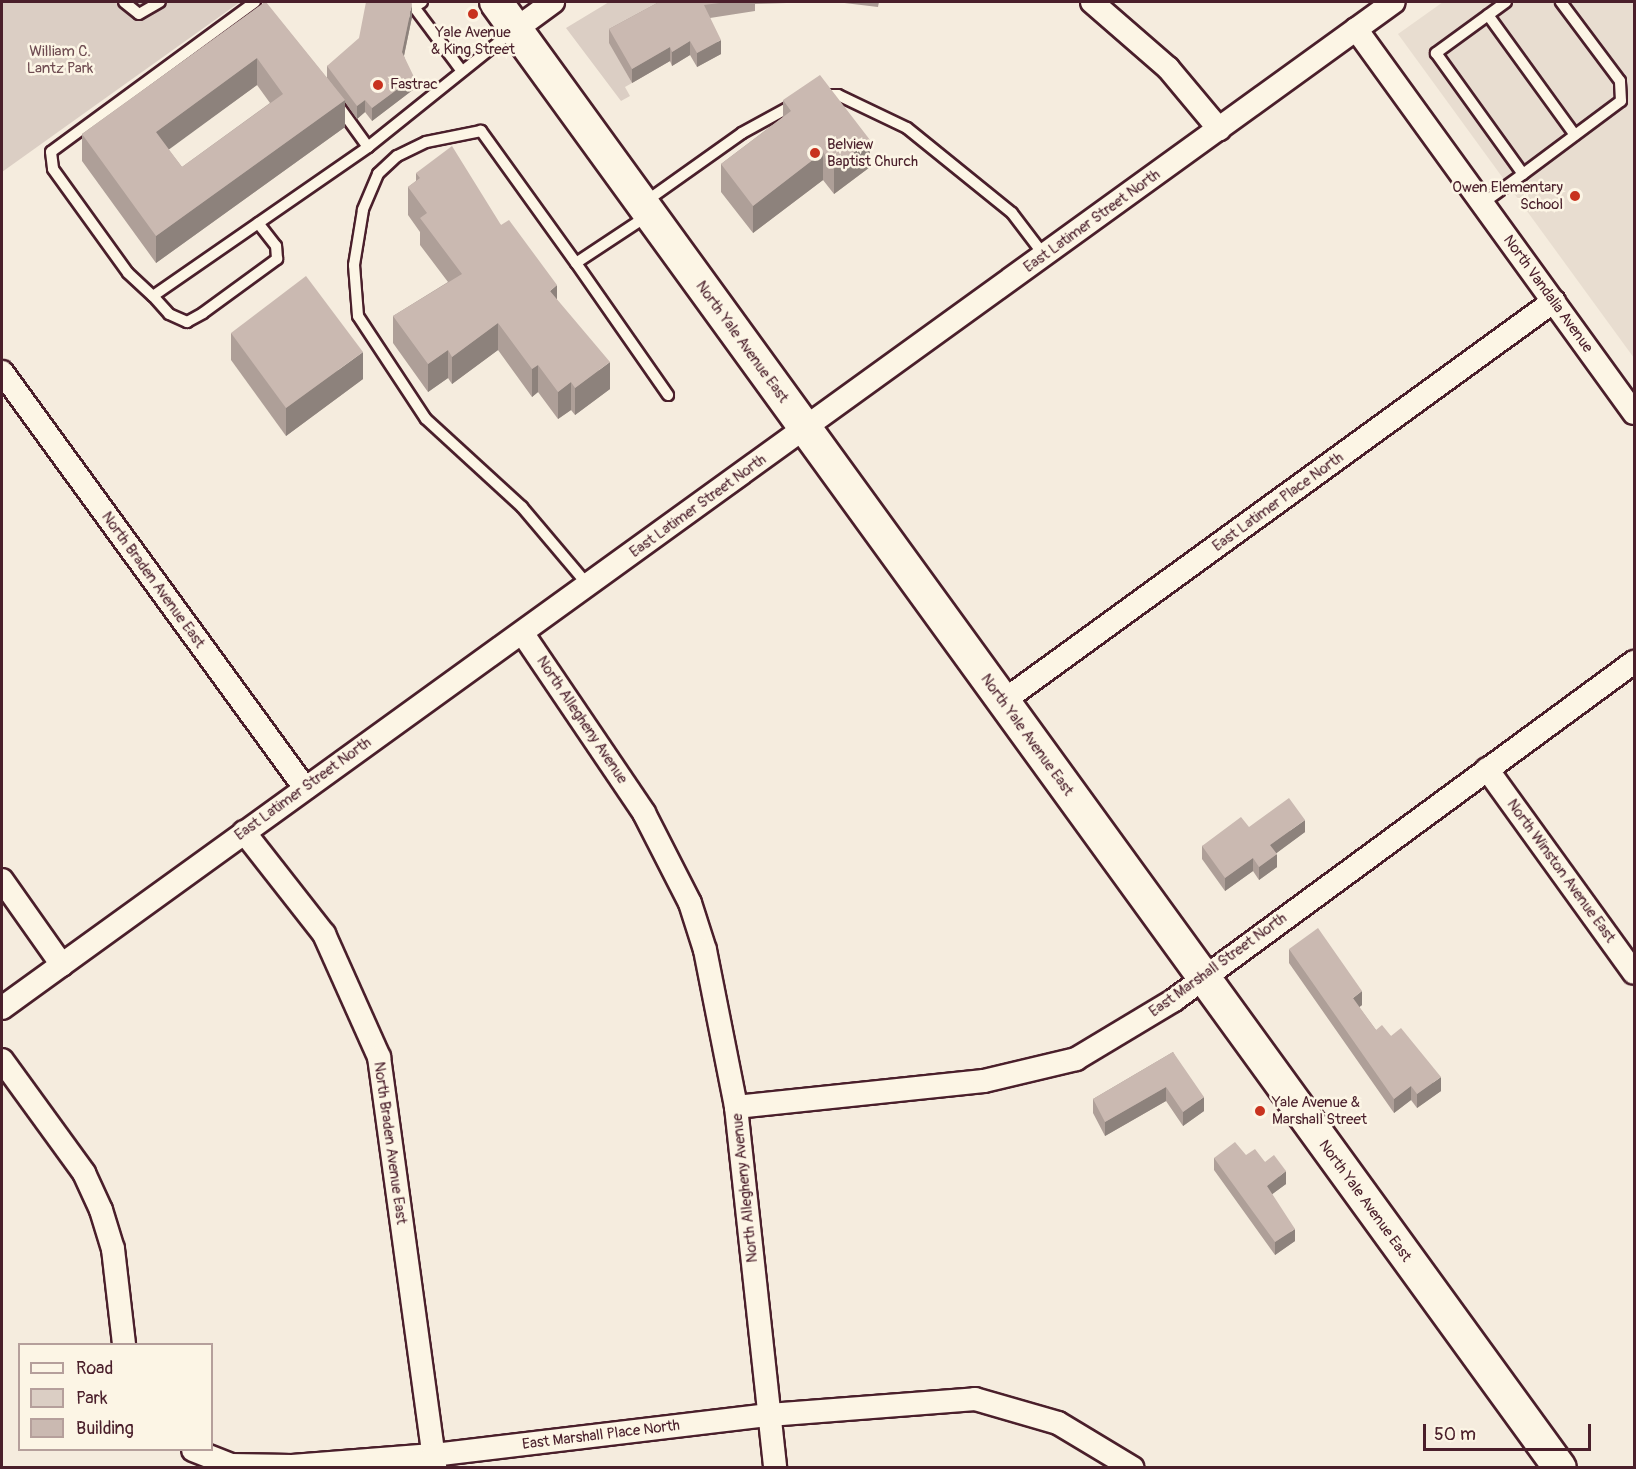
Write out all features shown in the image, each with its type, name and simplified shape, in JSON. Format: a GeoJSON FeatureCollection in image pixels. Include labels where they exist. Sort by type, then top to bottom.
{"type":"FeatureCollection","features":[{"type":"Feature","properties":{"kind":"main road","name":"North Yale Avenue East"},"geometry":{"type":"LineString","coordinates":[[496,2],[1202,978],[1560,1467]]}},
{"type":"Feature","properties":{"kind":"street"},"geometry":{"type":"LineString","coordinates":[[516,29],[553,2]]}},
{"type":"Feature","properties":{"kind":"street"},"geometry":{"type":"LineString","coordinates":[[1092,2],[1168,68],[1219,129]]}},
{"type":"Feature","properties":{"kind":"street","name":"East Latimer Street North"},"geometry":{"type":"LineString","coordinates":[[2,1008],[305,788],[523,634],[1394,2]]}},
{"type":"Feature","properties":{"kind":"street","name":"North Vandalia Avenue"},"geometry":{"type":"LineString","coordinates":[[1356,29],[1635,413]]}},
{"type":"Feature","properties":{"kind":"street","name":"East Latimer Place North"},"geometry":{"type":"LineString","coordinates":[[1002,702],[1554,302]]}},
{"type":"Feature","properties":{"kind":"street","name":"North Braden Avenue East"},"geometry":{"type":"LineString","coordinates":[[2,372],[305,788]]}},
{"type":"Feature","properties":{"kind":"street","name":"North Allegheny Avenue"},"geometry":{"type":"LineString","coordinates":[[523,634],[644,813],[690,903],[721,1018],[736,1107],[775,1467]]}},
{"type":"Feature","properties":{"kind":"street","name":"East Marshall Street North"},"geometry":{"type":"LineString","coordinates":[[736,1107],[1037,1072],[1076,1059],[1127,1031],[1202,978],[1635,663]]}},
{"type":"Feature","properties":{"kind":"street","name":"North Winston Avenue East"},"geometry":{"type":"LineString","coordinates":[[1487,769],[1635,973]]}},
{"type":"Feature","properties":{"kind":"street","name":"North Braden Avenue East"},"geometry":{"type":"LineString","coordinates":[[244,832],[324,934],[378,1058],[434,1461]]}},
{"type":"Feature","properties":{"kind":"street"},"geometry":{"type":"LineString","coordinates":[[2,880],[62,965]]}},
{"type":"Feature","properties":{"kind":"street"},"geometry":{"type":"LineString","coordinates":[[2,1060],[84,1173],[101,1210],[113,1249],[124,1343]]}},
{"type":"Feature","properties":{"kind":"street"},"geometry":{"type":"LineString","coordinates":[[769,1415],[975,1399],[1058,1423],[1133,1467]]}},
{"type":"Feature","properties":{"kind":"street","name":"East Marshall Place North"},"geometry":{"type":"LineString","coordinates":[[199,1451],[249,1467],[434,1461],[769,1415]]}},
{"type":"Feature","properties":{"kind":"lane"},"geometry":{"type":"LineString","coordinates":[[124,2],[139,14],[160,2]]}},
{"type":"Feature","properties":{"kind":"lane"},"geometry":{"type":"LineString","coordinates":[[255,2],[51,152],[52,169],[128,273],[169,314],[187,322],[277,260],[276,246],[258,223]]}},
{"type":"Feature","properties":{"kind":"lane"},"geometry":{"type":"LineString","coordinates":[[263,2],[270,11]]}},
{"type":"Feature","properties":{"kind":"lane"},"geometry":{"type":"LineString","coordinates":[[422,2],[414,7],[461,70]]}},
{"type":"Feature","properties":{"kind":"lane"},"geometry":{"type":"LineString","coordinates":[[1506,2],[1436,53],[1523,174]]}},
{"type":"Feature","properties":{"kind":"lane"},"geometry":{"type":"LineString","coordinates":[[1483,203],[1621,101],[1620,81],[1562,2]]}},
{"type":"Feature","properties":{"kind":"lane"},"geometry":{"type":"LineString","coordinates":[[1488,15],[1575,135]]}},
{"type":"Feature","properties":{"kind":"lane"},"geometry":{"type":"LineString","coordinates":[[153,296],[368,147],[448,87],[461,70],[516,29]]}},
{"type":"Feature","properties":{"kind":"lane"},"geometry":{"type":"LineString","coordinates":[[326,89],[368,147]]}},
{"type":"Feature","properties":{"kind":"lane"},"geometry":{"type":"LineString","coordinates":[[576,264],[742,133],[812,95],[838,95],[907,128],[1012,213],[1044,255]]}},
{"type":"Feature","properties":{"kind":"lane"},"geometry":{"type":"LineString","coordinates":[[589,586],[522,507],[419,410],[358,316],[354,265],[363,210],[378,174],[397,156],[426,142],[481,131],[668,395]]}},
{"type":"Feature","properties":{"kind":"shaded area","name":"Owen Elementary School"},"geometry":{"type":"Polygon","coordinates":[[[1443,2],[1634,2],[1634,358],[1398,34],[1443,2]]]}},
{"type":"Feature","properties":{"kind":"green space","name":"William C. Lantz Park"},"geometry":{"type":"Polygon","coordinates":[[[2,2],[240,2],[2,172],[2,2]]]}},
{"type":"Feature","properties":{"kind":"green space"},"geometry":{"type":"Polygon","coordinates":[[[609,2],[683,2],[610,43],[632,83],[625,87],[630,96],[621,101],[566,28],[609,2]]]}},
{"type":"Feature","properties":{"kind":"building"},"geometry":{"type":"Polygon","coordinates":[[[265,2],[345,100],[156,236],[82,134],[265,2]],[[257,58],[156,132],[182,167],[283,94],[257,58]]]}},
{"type":"Feature","properties":{"kind":"building"},"geometry":{"type":"Polygon","coordinates":[[[366,2],[411,2],[412,4],[402,52],[414,77],[372,108],[365,100],[357,106],[327,66],[359,38],[366,2]]]}},
{"type":"Feature","properties":{"kind":"building"},"geometry":{"type":"Polygon","coordinates":[[[659,2],[727,2],[704,5],[721,40],[697,53],[690,41],[672,52],[670,47],[632,69],[609,29],[659,2]]]}},
{"type":"Feature","properties":{"kind":"building"},"geometry":{"type":"Polygon","coordinates":[[[820,75],[870,140],[834,167],[823,152],[753,206],[721,164],[791,111],[783,100],[820,75]]]}},
{"type":"Feature","properties":{"kind":"building"},"geometry":{"type":"Polygon","coordinates":[[[452,146],[501,225],[509,220],[557,285],[550,291],[610,362],[575,388],[571,382],[558,392],[538,365],[532,369],[498,323],[452,357],[448,350],[428,364],[393,316],[462,274],[420,218],[427,213],[408,187],[420,178],[416,173],[452,146]]]}},
{"type":"Feature","properties":{"kind":"building"},"geometry":{"type":"Polygon","coordinates":[[[306,276],[363,352],[286,408],[231,333],[306,276]]]}},
{"type":"Feature","properties":{"kind":"building"},"geometry":{"type":"Polygon","coordinates":[[[1289,798],[1305,820],[1270,845],[1277,854],[1259,867],[1253,858],[1225,878],[1202,846],[1241,817],[1249,827],[1289,798]]]}},
{"type":"Feature","properties":{"kind":"building"},"geometry":{"type":"Polygon","coordinates":[[[1318,928],[1362,991],[1353,998],[1376,1030],[1382,1025],[1391,1036],[1401,1028],[1441,1077],[1417,1094],[1411,1086],[1394,1099],[1289,949],[1318,928]]]}},
{"type":"Feature","properties":{"kind":"building"},"geometry":{"type":"Polygon","coordinates":[[[1173,1052],[1204,1097],[1183,1112],[1166,1087],[1105,1122],[1093,1099],[1173,1052]]]}},
{"type":"Feature","properties":{"kind":"building"},"geometry":{"type":"Polygon","coordinates":[[[1235,1142],[1246,1155],[1255,1149],[1265,1162],[1274,1155],[1286,1171],[1267,1186],[1295,1229],[1275,1242],[1214,1158],[1235,1142]]]}},
{"type":"Feature","properties":{"kind":"place","name":"Yale Avenue & King Street"},"geometry":{"type":"Point","coordinates":[473,14]}},
{"type":"Feature","properties":{"kind":"place","name":"Fastrac"},"geometry":{"type":"Point","coordinates":[378,85]}},
{"type":"Feature","properties":{"kind":"place","name":"Belview Baptist Church"},"geometry":{"type":"Point","coordinates":[815,153]}},
{"type":"Feature","properties":{"kind":"place","name":"Owen Elementary School"},"geometry":{"type":"Point","coordinates":[1575,196]}},
{"type":"Feature","properties":{"kind":"place","name":"Yale Avenue & Marshall Street"},"geometry":{"type":"Point","coordinates":[1260,1111]}}]}
